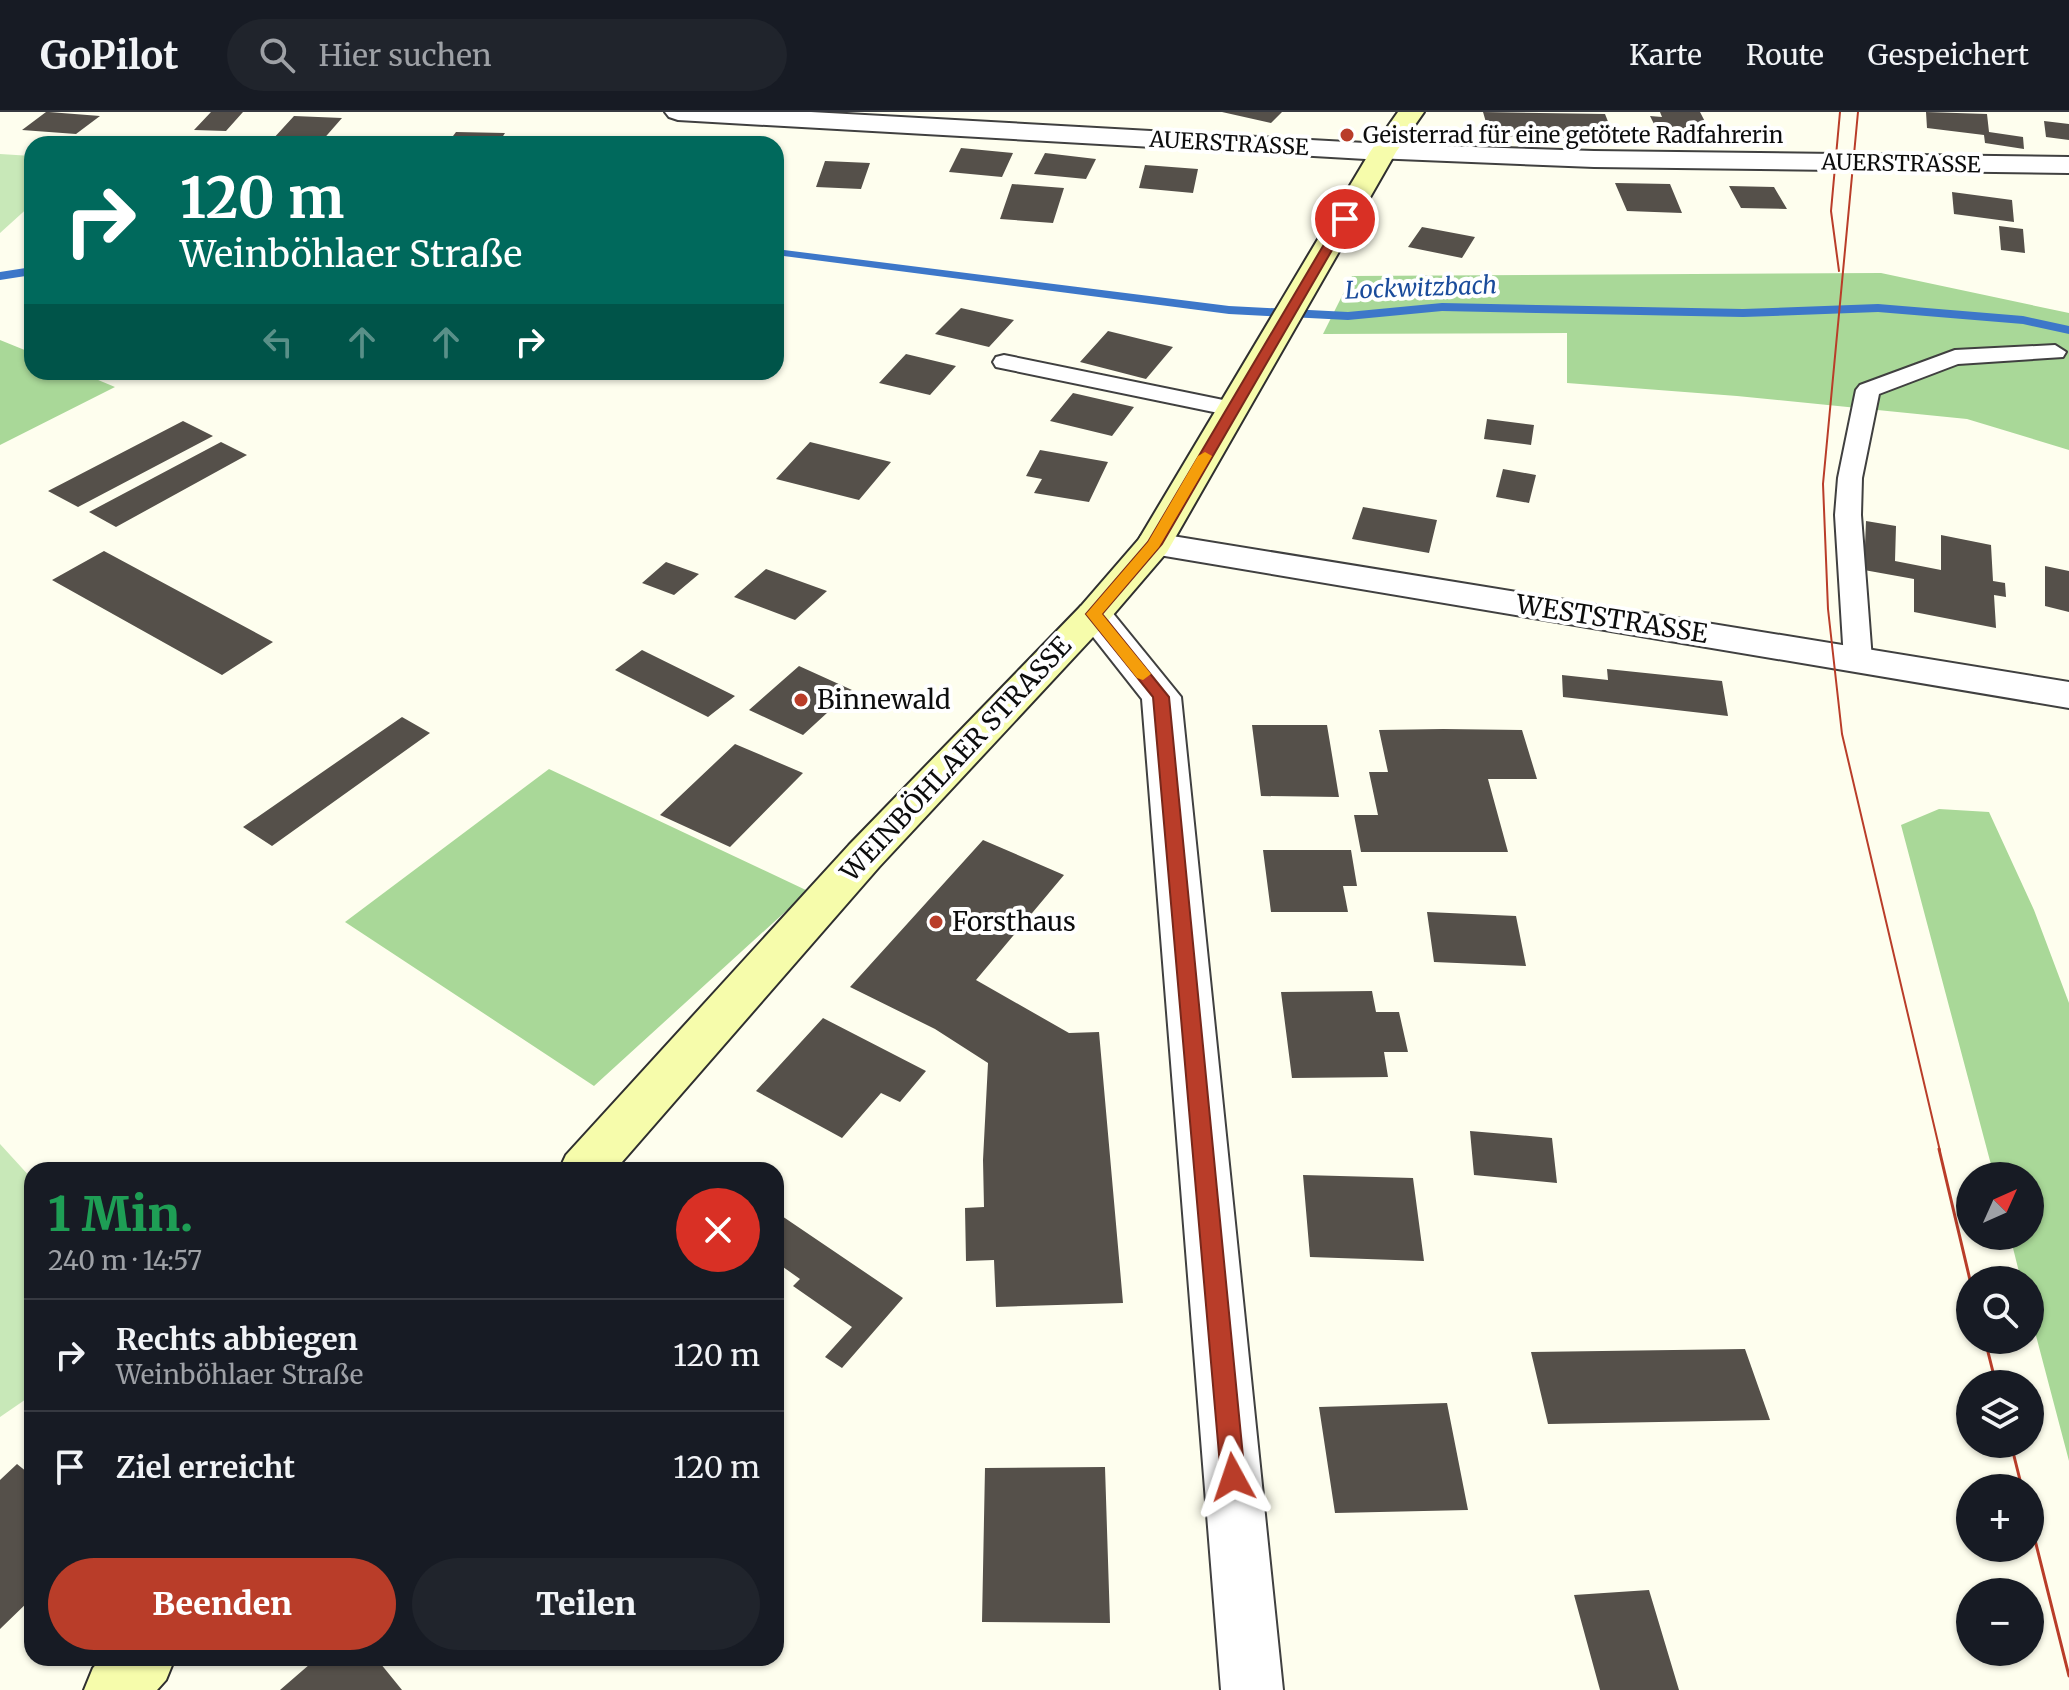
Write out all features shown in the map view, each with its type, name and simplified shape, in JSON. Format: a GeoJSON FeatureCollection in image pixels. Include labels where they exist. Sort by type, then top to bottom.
{"type":"FeatureCollection","features":[{"type":"Feature","properties":{"kind":"main road","name":"WEINBÖHLAER STRASSE"},"geometry":{"type":"LineString","coordinates":[[591,1162],[864,856],[1094,614],[1154,544],[1383,152],[1411,112]]}},
{"type":"Feature","properties":{"kind":"main road"},"geometry":{"type":"LineString","coordinates":[[115,1690],[137,1666]]}},
{"type":"Feature","properties":{"kind":"street","name":"AUERSTRASSE"},"geometry":{"type":"LineString","coordinates":[[678,112],[1383,152],[1594,159],[2069,165]]}},
{"type":"Feature","properties":{"kind":"street","name":"WESTSTRASSE"},"geometry":{"type":"LineString","coordinates":[[1154,544],[2069,695]]}},
{"type":"Feature","properties":{"kind":"street"},"geometry":{"type":"LineString","coordinates":[[1094,614],[1161,697],[1252,1690]]}},
{"type":"Feature","properties":{"kind":"lane"},"geometry":{"type":"LineString","coordinates":[[1858,660],[1848,515],[1850,478],[1868,390],[1955,357],[2055,352]]}},
{"type":"Feature","properties":{"kind":"lane"},"geometry":{"type":"LineString","coordinates":[[1004,362],[1233,409]]}},
{"type":"Feature","properties":{"kind":"green space"},"geometry":{"type":"Polygon","coordinates":[[[0,154],[24,156],[24,211],[0,233],[0,154]]]}},
{"type":"Feature","properties":{"kind":"green space"},"geometry":{"type":"Polygon","coordinates":[[[1881,273],[2069,313],[2069,450],[1967,419],[1567,383],[1567,333],[1323,334],[1352,276],[1881,273]]]}},
{"type":"Feature","properties":{"kind":"green space"},"geometry":{"type":"Polygon","coordinates":[[[0,340],[24,350],[24,380],[98,380],[115,387],[0,445],[0,340]]]}},
{"type":"Feature","properties":{"kind":"green space"},"geometry":{"type":"Polygon","coordinates":[[[549,769],[808,891],[594,1086],[345,922],[549,769]]]}},
{"type":"Feature","properties":{"kind":"green space"},"geometry":{"type":"Polygon","coordinates":[[[1939,809],[1989,812],[2034,910],[2069,1003],[2069,1461],[2041,1354],[2044,1354],[2044,1266],[2018,1266],[2014,1250],[2044,1250],[2044,1162],[1990,1162],[1901,825],[1939,809]]]}},
{"type":"Feature","properties":{"kind":"green space"},"geometry":{"type":"Polygon","coordinates":[[[0,1144],[24,1170],[24,1400],[0,1417],[0,1144]]]}},
{"type":"Feature","properties":{"kind":"building"},"geometry":{"type":"Polygon","coordinates":[[[46,112],[100,116],[76,134],[22,130],[46,112]]]}},
{"type":"Feature","properties":{"kind":"building"},"geometry":{"type":"Polygon","coordinates":[[[211,112],[243,112],[226,131],[194,130],[211,112]]]}},
{"type":"Feature","properties":{"kind":"building"},"geometry":{"type":"Polygon","coordinates":[[[1222,112],[1282,112],[1271,123],[1222,112]]]}},
{"type":"Feature","properties":{"kind":"building"},"geometry":{"type":"Polygon","coordinates":[[[1483,112],[1605,114],[1615,139],[1490,136],[1483,112]]]}},
{"type":"Feature","properties":{"kind":"building"},"geometry":{"type":"Polygon","coordinates":[[[1660,112],[1700,112],[1715,141],[1662,140],[1650,116],[1662,117],[1660,112]]]}},
{"type":"Feature","properties":{"kind":"building"},"geometry":{"type":"Polygon","coordinates":[[[1926,112],[1987,114],[1989,132],[2023,137],[2024,149],[1985,143],[1984,135],[1927,128],[1926,112]]]}},
{"type":"Feature","properties":{"kind":"building"},"geometry":{"type":"Polygon","coordinates":[[[294,116],[342,118],[326,136],[276,136],[294,116]]]}},
{"type":"Feature","properties":{"kind":"building"},"geometry":{"type":"Polygon","coordinates":[[[2044,121],[2069,124],[2069,140],[2046,137],[2044,121]]]}},
{"type":"Feature","properties":{"kind":"building"},"geometry":{"type":"Polygon","coordinates":[[[456,132],[505,133],[503,136],[453,136],[456,132]]]}},
{"type":"Feature","properties":{"kind":"building"},"geometry":{"type":"Polygon","coordinates":[[[961,148],[1013,153],[1002,177],[949,172],[961,148]]]}},
{"type":"Feature","properties":{"kind":"building"},"geometry":{"type":"Polygon","coordinates":[[[1045,153],[1096,159],[1086,179],[1034,174],[1045,153]]]}},
{"type":"Feature","properties":{"kind":"building"},"geometry":{"type":"Polygon","coordinates":[[[825,161],[870,163],[861,189],[816,187],[825,161]]]}},
{"type":"Feature","properties":{"kind":"building"},"geometry":{"type":"Polygon","coordinates":[[[1145,165],[1198,169],[1193,193],[1139,188],[1145,165]]]}},
{"type":"Feature","properties":{"kind":"building"},"geometry":{"type":"Polygon","coordinates":[[[1615,183],[1670,184],[1682,213],[1627,211],[1615,183]]]}},
{"type":"Feature","properties":{"kind":"building"},"geometry":{"type":"Polygon","coordinates":[[[1012,184],[1064,188],[1053,223],[1000,219],[1012,184]]]}},
{"type":"Feature","properties":{"kind":"building"},"geometry":{"type":"Polygon","coordinates":[[[1729,186],[1774,187],[1787,209],[1741,208],[1729,186]]]}},
{"type":"Feature","properties":{"kind":"building"},"geometry":{"type":"Polygon","coordinates":[[[1952,192],[2012,200],[2014,222],[1954,214],[1952,192]]]}},
{"type":"Feature","properties":{"kind":"building"},"geometry":{"type":"Polygon","coordinates":[[[1999,226],[2023,229],[2025,253],[2001,250],[1999,226]]]}},
{"type":"Feature","properties":{"kind":"building"},"geometry":{"type":"Polygon","coordinates":[[[1422,227],[1475,237],[1462,258],[1408,247],[1422,227]]]}},
{"type":"Feature","properties":{"kind":"building"},"geometry":{"type":"Polygon","coordinates":[[[961,308],[1014,320],[989,347],[935,334],[961,308]]]}},
{"type":"Feature","properties":{"kind":"building"},"geometry":{"type":"Polygon","coordinates":[[[1108,331],[1173,347],[1146,379],[1080,362],[1108,331]]]}},
{"type":"Feature","properties":{"kind":"building"},"geometry":{"type":"Polygon","coordinates":[[[906,354],[956,366],[930,395],[879,383],[906,354]]]}},
{"type":"Feature","properties":{"kind":"building"},"geometry":{"type":"Polygon","coordinates":[[[1073,393],[1134,407],[1112,436],[1050,421],[1073,393]]]}},
{"type":"Feature","properties":{"kind":"building"},"geometry":{"type":"Polygon","coordinates":[[[1487,419],[1534,425],[1531,445],[1484,439],[1487,419]]]}},
{"type":"Feature","properties":{"kind":"building"},"geometry":{"type":"Polygon","coordinates":[[[183,421],[213,436],[78,507],[48,491],[183,421]]]}},
{"type":"Feature","properties":{"kind":"building"},"geometry":{"type":"Polygon","coordinates":[[[221,442],[247,455],[116,527],[89,512],[221,442]]]}},
{"type":"Feature","properties":{"kind":"building"},"geometry":{"type":"Polygon","coordinates":[[[810,442],[891,462],[859,500],[776,479],[810,442]]]}},
{"type":"Feature","properties":{"kind":"building"},"geometry":{"type":"Polygon","coordinates":[[[1040,450],[1108,462],[1089,502],[1034,493],[1042,479],[1026,476],[1040,450]]]}},
{"type":"Feature","properties":{"kind":"building"},"geometry":{"type":"Polygon","coordinates":[[[1503,469],[1536,475],[1529,503],[1496,497],[1503,469]]]}},
{"type":"Feature","properties":{"kind":"building"},"geometry":{"type":"Polygon","coordinates":[[[1363,507],[1437,520],[1429,553],[1352,539],[1363,507]]]}},
{"type":"Feature","properties":{"kind":"building"},"geometry":{"type":"Polygon","coordinates":[[[1866,521],[1896,526],[1895,561],[1941,570],[1941,535],[1991,545],[1993,581],[2005,583],[2006,597],[1994,595],[1996,628],[1914,612],[1914,579],[1864,570],[1866,521]]]}},
{"type":"Feature","properties":{"kind":"building"},"geometry":{"type":"Polygon","coordinates":[[[104,551],[273,642],[222,675],[52,580],[104,551]]]}},
{"type":"Feature","properties":{"kind":"building"},"geometry":{"type":"Polygon","coordinates":[[[666,562],[699,574],[674,595],[642,583],[666,562]]]}},
{"type":"Feature","properties":{"kind":"building"},"geometry":{"type":"Polygon","coordinates":[[[2045,566],[2069,571],[2069,612],[2045,606],[2045,566]]]}},
{"type":"Feature","properties":{"kind":"building"},"geometry":{"type":"Polygon","coordinates":[[[766,569],[827,591],[795,620],[734,597],[766,569]]]}},
{"type":"Feature","properties":{"kind":"building"},"geometry":{"type":"Polygon","coordinates":[[[642,650],[735,696],[708,717],[615,670],[642,650]]]}},
{"type":"Feature","properties":{"kind":"building","name":"Binnewald"},"geometry":{"type":"Polygon","coordinates":[[[799,666],[852,690],[803,735],[749,710],[799,666]]]}},
{"type":"Feature","properties":{"kind":"building"},"geometry":{"type":"Polygon","coordinates":[[[1607,669],[1722,681],[1728,716],[1563,697],[1562,675],[1608,680],[1607,669]]]}},
{"type":"Feature","properties":{"kind":"building"},"geometry":{"type":"Polygon","coordinates":[[[402,717],[430,733],[272,846],[243,827],[402,717]]]}},
{"type":"Feature","properties":{"kind":"building"},"geometry":{"type":"Polygon","coordinates":[[[1252,725],[1327,725],[1339,797],[1261,796],[1252,725]]]}},
{"type":"Feature","properties":{"kind":"building"},"geometry":{"type":"Polygon","coordinates":[[[1379,730],[1522,730],[1537,779],[1488,779],[1508,852],[1361,852],[1354,815],[1378,815],[1369,772],[1388,772],[1379,730]]]}},
{"type":"Feature","properties":{"kind":"building"},"geometry":{"type":"Polygon","coordinates":[[[735,744],[803,773],[730,847],[660,815],[735,744]]]}},
{"type":"Feature","properties":{"kind":"building"},"geometry":{"type":"Polygon","coordinates":[[[983,840],[1064,875],[976,980],[1069,1033],[1099,1032],[1123,1303],[996,1307],[994,1260],[966,1261],[965,1208],[984,1207],[988,1063],[935,1029],[850,987],[983,840]]]}},
{"type":"Feature","properties":{"kind":"building"},"geometry":{"type":"Polygon","coordinates":[[[1263,850],[1351,850],[1357,886],[1343,886],[1348,912],[1271,912],[1263,850]]]}},
{"type":"Feature","properties":{"kind":"building"},"geometry":{"type":"Polygon","coordinates":[[[1427,912],[1516,916],[1526,966],[1434,962],[1427,912]]]}},
{"type":"Feature","properties":{"kind":"building"},"geometry":{"type":"Polygon","coordinates":[[[1372,991],[1376,1012],[1399,1012],[1408,1052],[1384,1052],[1388,1077],[1292,1078],[1281,992],[1372,991]]]}},
{"type":"Feature","properties":{"kind":"building"},"geometry":{"type":"Polygon","coordinates":[[[823,1018],[926,1071],[900,1102],[881,1093],[842,1138],[756,1091],[823,1018]]]}},
{"type":"Feature","properties":{"kind":"building"},"geometry":{"type":"Polygon","coordinates":[[[1470,1131],[1552,1138],[1557,1183],[1474,1175],[1470,1131]]]}},
{"type":"Feature","properties":{"kind":"building"},"geometry":{"type":"Polygon","coordinates":[[[1303,1175],[1413,1178],[1424,1261],[1310,1257],[1303,1175]]]}},
{"type":"Feature","properties":{"kind":"building"},"geometry":{"type":"Polygon","coordinates":[[[784,1217],[903,1298],[842,1368],[825,1357],[852,1327],[793,1286],[800,1279],[784,1268],[784,1217]]]}},
{"type":"Feature","properties":{"kind":"building"},"geometry":{"type":"Polygon","coordinates":[[[1745,1349],[1770,1420],[1548,1424],[1531,1352],[1745,1349]]]}},
{"type":"Feature","properties":{"kind":"building"},"geometry":{"type":"Polygon","coordinates":[[[1447,1403],[1468,1510],[1335,1513],[1319,1407],[1447,1403]]]}},
{"type":"Feature","properties":{"kind":"building"},"geometry":{"type":"Polygon","coordinates":[[[17,1464],[24,1470],[24,1606],[0,1629],[0,1480],[17,1464]]]}},
{"type":"Feature","properties":{"kind":"building"},"geometry":{"type":"Polygon","coordinates":[[[1105,1467],[1110,1623],[982,1622],[985,1468],[1105,1467]]]}},
{"type":"Feature","properties":{"kind":"building"},"geometry":{"type":"Polygon","coordinates":[[[1649,1590],[1679,1690],[1600,1690],[1574,1595],[1649,1590]]]}},
{"type":"Feature","properties":{"kind":"building"},"geometry":{"type":"Polygon","coordinates":[[[308,1666],[382,1666],[402,1690],[280,1690],[308,1666]]]}},
{"type":"Feature","properties":{"kind":"waterway","name":"Lockwitzbach"},"geometry":{"type":"LineString","coordinates":[[784,253],[1229,310],[1348,316],[1442,307],[1743,313],[1878,308],[2023,320],[2069,330]]}},
{"type":"Feature","properties":{"kind":"waterway","name":"Lockwitzbach"},"geometry":{"type":"LineString","coordinates":[[0,276],[24,272]]}},
{"type":"Feature","properties":{"kind":"tram line"},"geometry":{"type":"LineString","coordinates":[[1839,271],[1831,211],[1840,112]]}},
{"type":"Feature","properties":{"kind":"tram line"},"geometry":{"type":"LineString","coordinates":[[1858,112],[1823,484],[1828,609],[1842,734],[1940,1151]]}},
{"type":"Feature","properties":{"kind":"tram line"},"geometry":{"type":"LineString","coordinates":[[1939,1149],[1967,1266]]}},
{"type":"Feature","properties":{"kind":"tram line"},"geometry":{"type":"LineString","coordinates":[[1988,1354],[1992,1370]]}},
{"type":"Feature","properties":{"kind":"tram line"},"geometry":{"type":"LineString","coordinates":[[2014,1458],[2018,1474]]}},
{"type":"Feature","properties":{"kind":"tram line"},"geometry":{"type":"LineString","coordinates":[[2040,1562],[2069,1676]]}},
{"type":"Feature","properties":{"kind":"slow traffic"},"geometry":{"type":"LineString","coordinates":[[1143,674],[1094,614],[1154,544],[1205,456]]}},
{"type":"Feature","properties":{"kind":"place","name":"Geisterrad für eine getötete Radfahrerin"},"geometry":{"type":"Point","coordinates":[1347,135]}},
{"type":"Feature","properties":{"kind":"place","name":"Binnewald"},"geometry":{"type":"Point","coordinates":[801,700]}},
{"type":"Feature","properties":{"kind":"place","name":"Forsthaus"},"geometry":{"type":"Point","coordinates":[936,922]}},
{"type":"Feature","properties":{"kind":"route"},"geometry":{"type":"LineString","coordinates":[[1233,1477],[1161,697],[1094,614],[1154,544],[1345,219]]}}]}
